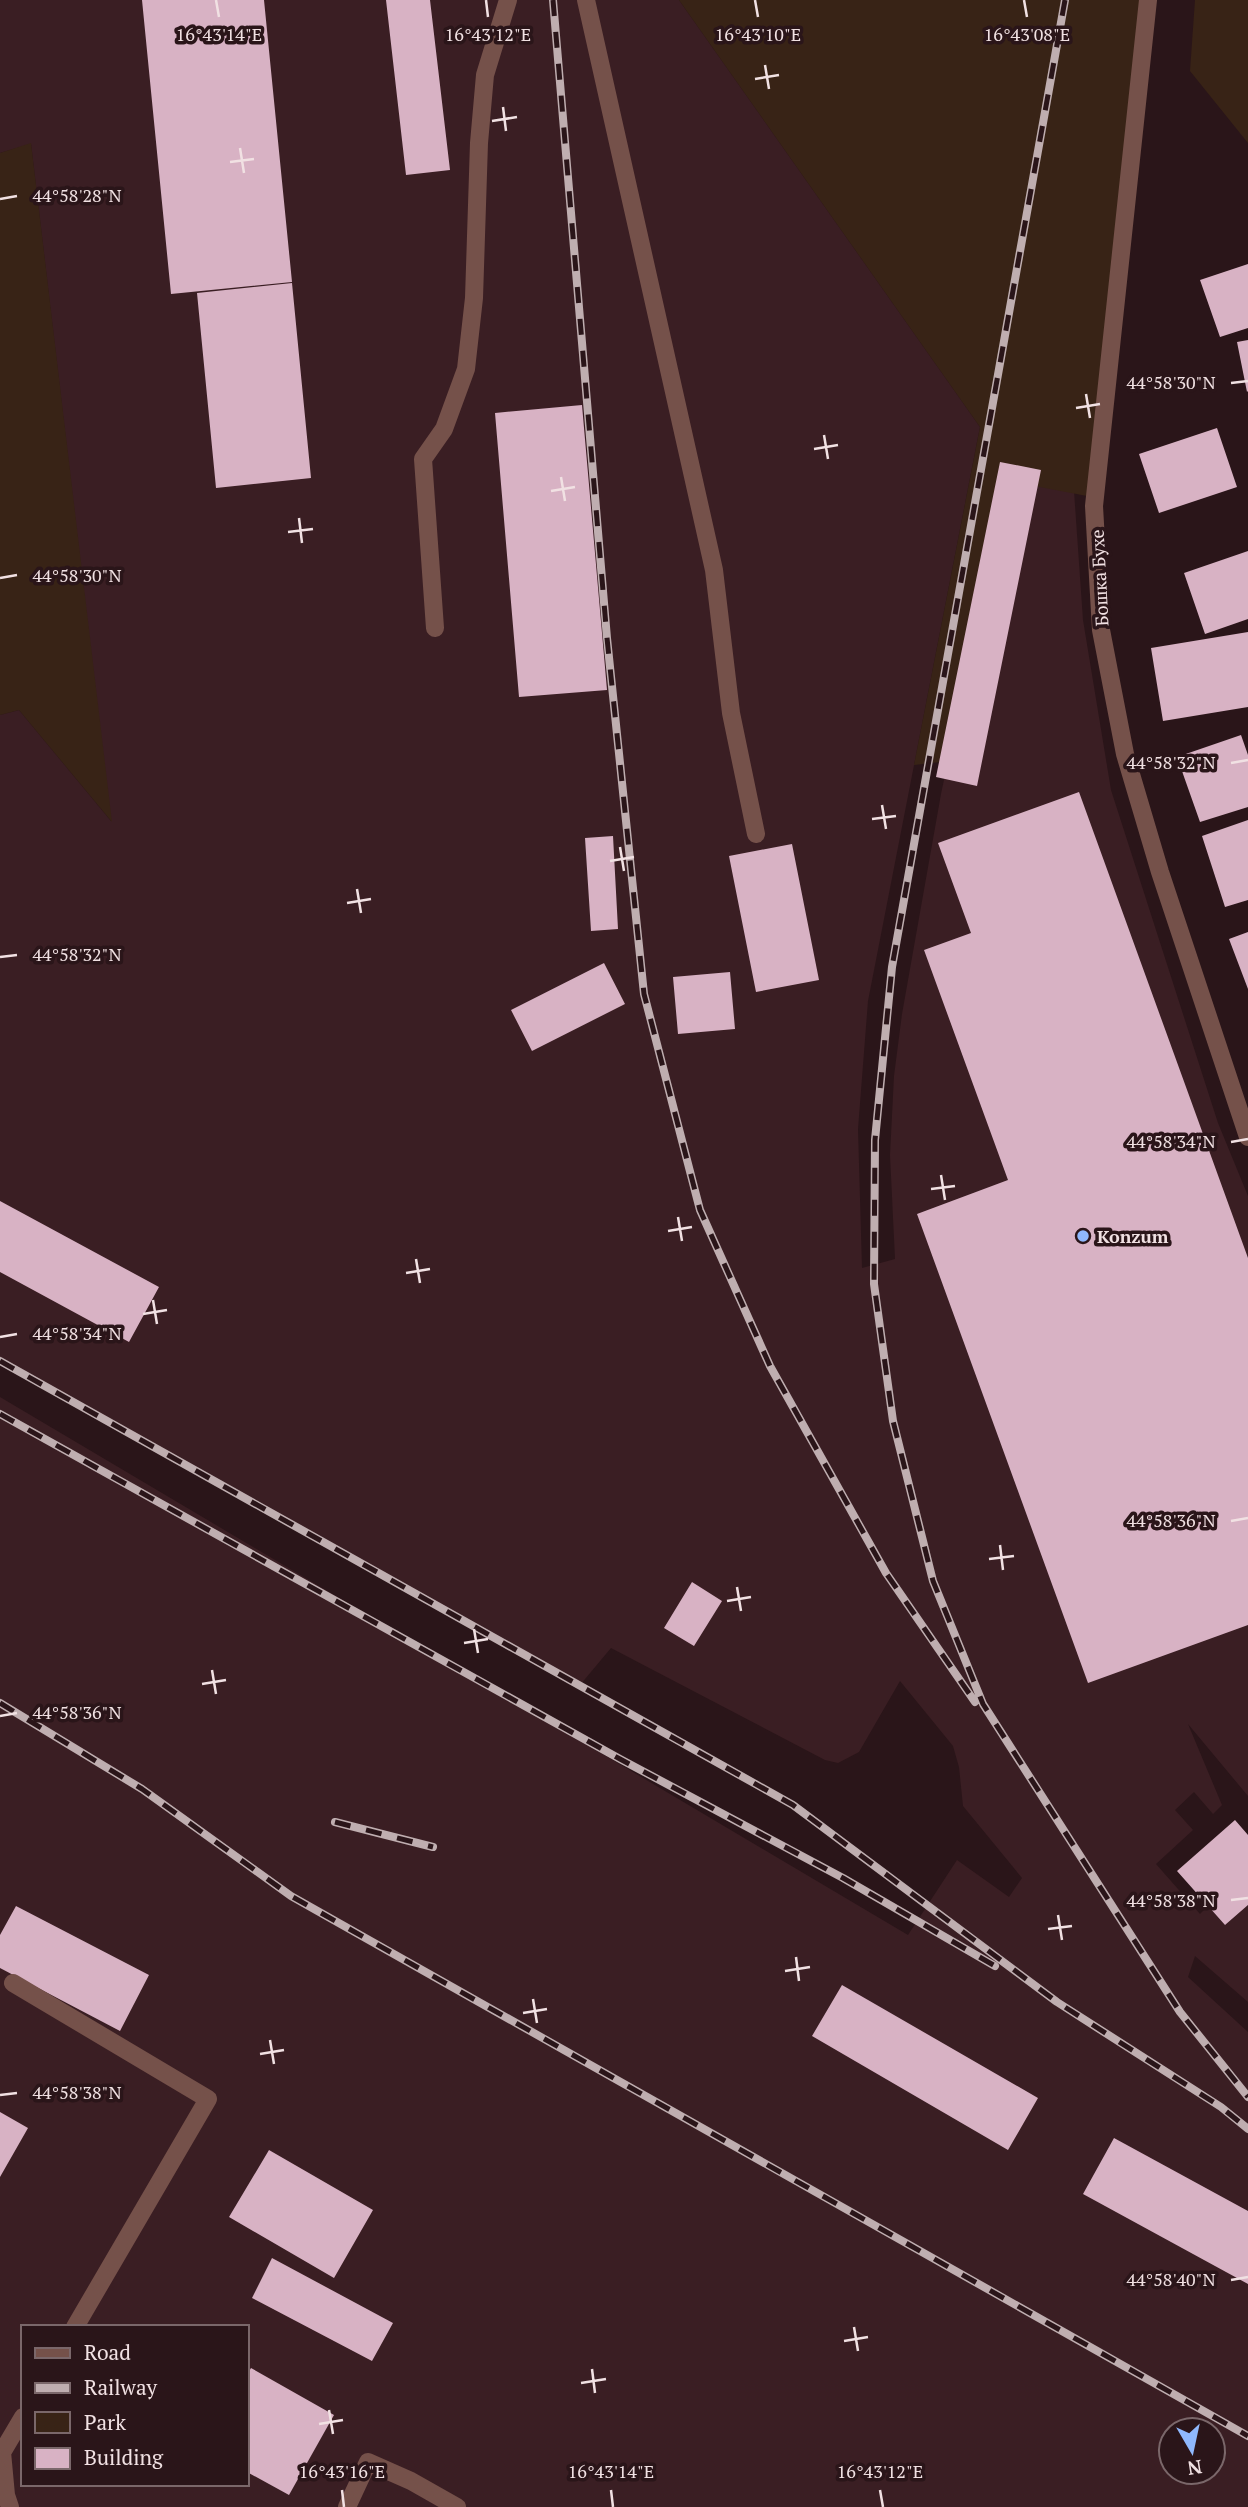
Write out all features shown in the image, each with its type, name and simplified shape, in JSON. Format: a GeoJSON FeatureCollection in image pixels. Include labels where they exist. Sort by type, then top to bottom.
{"type":"FeatureCollection","features":[{"type":"Feature","properties":{"kind":"street"},"geometry":{"type":"LineString","coordinates":[[435,628],[423,459],[444,429],[466,369],[474,298],[479,143],[485,75],[508,0]]}},
{"type":"Feature","properties":{"kind":"street"},"geometry":{"type":"LineString","coordinates":[[586,0],[714,570],[731,713],[756,834]]}},
{"type":"Feature","properties":{"kind":"street","name":"Бошка Бухе"},"geometry":{"type":"LineString","coordinates":[[1148,0],[1094,506],[1101,631],[1125,754],[1160,872],[1248,1138]]}},
{"type":"Feature","properties":{"kind":"street"},"geometry":{"type":"LineString","coordinates":[[13,1983],[208,2099],[76,2325]]}},
{"type":"Feature","properties":{"kind":"street"},"geometry":{"type":"LineString","coordinates":[[10,2507],[1,2454],[21,2420]]}},
{"type":"Feature","properties":{"kind":"street"},"geometry":{"type":"LineString","coordinates":[[347,2507],[368,2462],[411,2481],[457,2507]]}},
{"type":"Feature","properties":{"kind":"shaded area"},"geometry":{"type":"Polygon","coordinates":[[[0,0],[679,0],[980,427],[868,1001],[858,1129],[862,1268],[895,1259],[890,1155],[894,1076],[902,1014],[941,794],[1008,481],[1074,491],[1083,620],[1111,790],[1218,1123],[1248,1196],[1248,1796],[1188,1724],[1222,1805],[1213,1814],[1194,1792],[1175,1810],[1193,1830],[1156,1864],[1200,1914],[1208,1906],[1225,1925],[1248,1905],[1248,2002],[1195,1956],[1188,1977],[1248,2032],[1248,2507],[0,2507],[0,1397],[908,1935],[957,1860],[1009,1897],[1022,1878],[963,1806],[959,1767],[953,1746],[900,1681],[859,1752],[838,1763],[825,1760],[611,1648],[580,1685],[0,1359],[0,715],[19,710],[111,821],[31,144],[0,153],[0,0]]]}},
{"type":"Feature","properties":{"kind":"green space"},"geometry":{"type":"Polygon","coordinates":[[[679,0],[1140,0],[1087,496],[1008,481],[949,761],[914,765],[980,427],[679,0]]]}},
{"type":"Feature","properties":{"kind":"green space"},"geometry":{"type":"Polygon","coordinates":[[[1195,0],[1248,0],[1248,143],[1190,71],[1195,0]]]}},
{"type":"Feature","properties":{"kind":"green space"},"geometry":{"type":"Polygon","coordinates":[[[31,143],[112,822],[19,710],[0,715],[0,153],[31,143]]]}},
{"type":"Feature","properties":{"kind":"building"},"geometry":{"type":"Polygon","coordinates":[[[142,0],[264,0],[292,282],[171,294],[142,0]]]}},
{"type":"Feature","properties":{"kind":"building"},"geometry":{"type":"Polygon","coordinates":[[[386,0],[430,0],[450,170],[406,175],[386,0]]]}},
{"type":"Feature","properties":{"kind":"building"},"geometry":{"type":"Polygon","coordinates":[[[1248,264],[1248,328],[1220,337],[1200,280],[1248,264]]]}},
{"type":"Feature","properties":{"kind":"building"},"geometry":{"type":"Polygon","coordinates":[[[292,283],[311,478],[216,488],[197,293],[292,283]]]}},
{"type":"Feature","properties":{"kind":"building"},"geometry":{"type":"Polygon","coordinates":[[[1248,340],[1248,391],[1247,392],[1237,342],[1248,340]]]}},
{"type":"Feature","properties":{"kind":"building"},"geometry":{"type":"Polygon","coordinates":[[[582,405],[607,690],[519,697],[495,413],[582,405]]]}},
{"type":"Feature","properties":{"kind":"building"},"geometry":{"type":"Polygon","coordinates":[[[1217,428],[1237,487],[1159,513],[1139,454],[1217,428]]]}},
{"type":"Feature","properties":{"kind":"building"},"geometry":{"type":"Polygon","coordinates":[[[1000,462],[1041,470],[977,786],[936,777],[1000,462]]]}},
{"type":"Feature","properties":{"kind":"building"},"geometry":{"type":"Polygon","coordinates":[[[1248,551],[1248,619],[1205,634],[1184,573],[1248,551]]]}},
{"type":"Feature","properties":{"kind":"building"},"geometry":{"type":"Polygon","coordinates":[[[1248,632],[1248,707],[1163,721],[1151,648],[1248,632]]]}},
{"type":"Feature","properties":{"kind":"building"},"geometry":{"type":"Polygon","coordinates":[[[1241,735],[1248,755],[1248,807],[1200,822],[1177,757],[1241,735]]]}},
{"type":"Feature","properties":{"kind":"building","name":"Konzum"},"geometry":{"type":"Polygon","coordinates":[[[1079,792],[1248,1258],[1248,1625],[1088,1683],[917,1214],[1008,1180],[924,950],[971,933],[938,843],[1079,792]]]}},
{"type":"Feature","properties":{"kind":"building"},"geometry":{"type":"Polygon","coordinates":[[[1248,820],[1248,900],[1225,907],[1202,836],[1248,820]]]}},
{"type":"Feature","properties":{"kind":"building"},"geometry":{"type":"Polygon","coordinates":[[[613,836],[618,929],[591,931],[585,838],[613,836]]]}},
{"type":"Feature","properties":{"kind":"building"},"geometry":{"type":"Polygon","coordinates":[[[792,844],[819,980],[756,992],[729,856],[792,844]]]}},
{"type":"Feature","properties":{"kind":"building"},"geometry":{"type":"Polygon","coordinates":[[[1248,932],[1248,989],[1229,939],[1248,932]]]}},
{"type":"Feature","properties":{"kind":"building"},"geometry":{"type":"Polygon","coordinates":[[[604,963],[625,1004],[532,1051],[511,1010],[604,963]]]}},
{"type":"Feature","properties":{"kind":"building"},"geometry":{"type":"Polygon","coordinates":[[[730,972],[735,1029],[678,1034],[673,977],[730,972]]]}},
{"type":"Feature","properties":{"kind":"building"},"geometry":{"type":"Polygon","coordinates":[[[0,1201],[159,1287],[129,1342],[0,1272],[0,1201]]]}},
{"type":"Feature","properties":{"kind":"building"},"geometry":{"type":"Polygon","coordinates":[[[692,1582],[722,1601],[694,1646],[664,1628],[692,1582]]]}},
{"type":"Feature","properties":{"kind":"building"},"geometry":{"type":"Polygon","coordinates":[[[1235,1820],[1248,1835],[1248,1905],[1225,1925],[1177,1871],[1235,1820]]]}},
{"type":"Feature","properties":{"kind":"building"},"geometry":{"type":"Polygon","coordinates":[[[16,1906],[149,1975],[120,2031],[0,1968],[0,1935],[16,1906]]]}},
{"type":"Feature","properties":{"kind":"building"},"geometry":{"type":"Polygon","coordinates":[[[842,1985],[1038,2098],[1008,2150],[812,2036],[842,1985]]]}},
{"type":"Feature","properties":{"kind":"building"},"geometry":{"type":"Polygon","coordinates":[[[0,2112],[28,2128],[0,2177],[0,2112]]]}},
{"type":"Feature","properties":{"kind":"building"},"geometry":{"type":"Polygon","coordinates":[[[1114,2138],[1248,2211],[1248,2284],[1083,2194],[1114,2138]]]}},
{"type":"Feature","properties":{"kind":"building"},"geometry":{"type":"Polygon","coordinates":[[[269,2150],[373,2210],[334,2278],[229,2217],[269,2150]]]}},
{"type":"Feature","properties":{"kind":"building"},"geometry":{"type":"Polygon","coordinates":[[[272,2258],[393,2323],[372,2361],[252,2298],[272,2258]]]}},
{"type":"Feature","properties":{"kind":"building"},"geometry":{"type":"Polygon","coordinates":[[[251,2368],[334,2415],[289,2495],[248,2473],[248,2373],[251,2368]]]}},
{"type":"Feature","properties":{"kind":"railway"},"geometry":{"type":"LineString","coordinates":[[553,0],[607,638],[644,994],[700,1210],[770,1366],[886,1573],[975,1702]]}},
{"type":"Feature","properties":{"kind":"railway"},"geometry":{"type":"LineString","coordinates":[[1065,0],[892,967],[875,1140],[874,1284],[893,1421],[933,1581],[983,1704],[1180,2012],[1248,2097]]}},
{"type":"Feature","properties":{"kind":"railway"},"geometry":{"type":"LineString","coordinates":[[0,1361],[793,1805],[1057,2002],[1221,2107],[1248,2129]]}},
{"type":"Feature","properties":{"kind":"railway"},"geometry":{"type":"LineString","coordinates":[[0,1414],[620,1759],[843,1878],[995,1966]]}},
{"type":"Feature","properties":{"kind":"railway"},"geometry":{"type":"LineString","coordinates":[[0,1703],[142,1789],[291,1896],[1248,2436]]}},
{"type":"Feature","properties":{"kind":"railway"},"geometry":{"type":"LineString","coordinates":[[335,1822],[433,1847]]}},
{"type":"Feature","properties":{"kind":"place","name":"Konzum"},"geometry":{"type":"Point","coordinates":[1083,1236]}}]}
